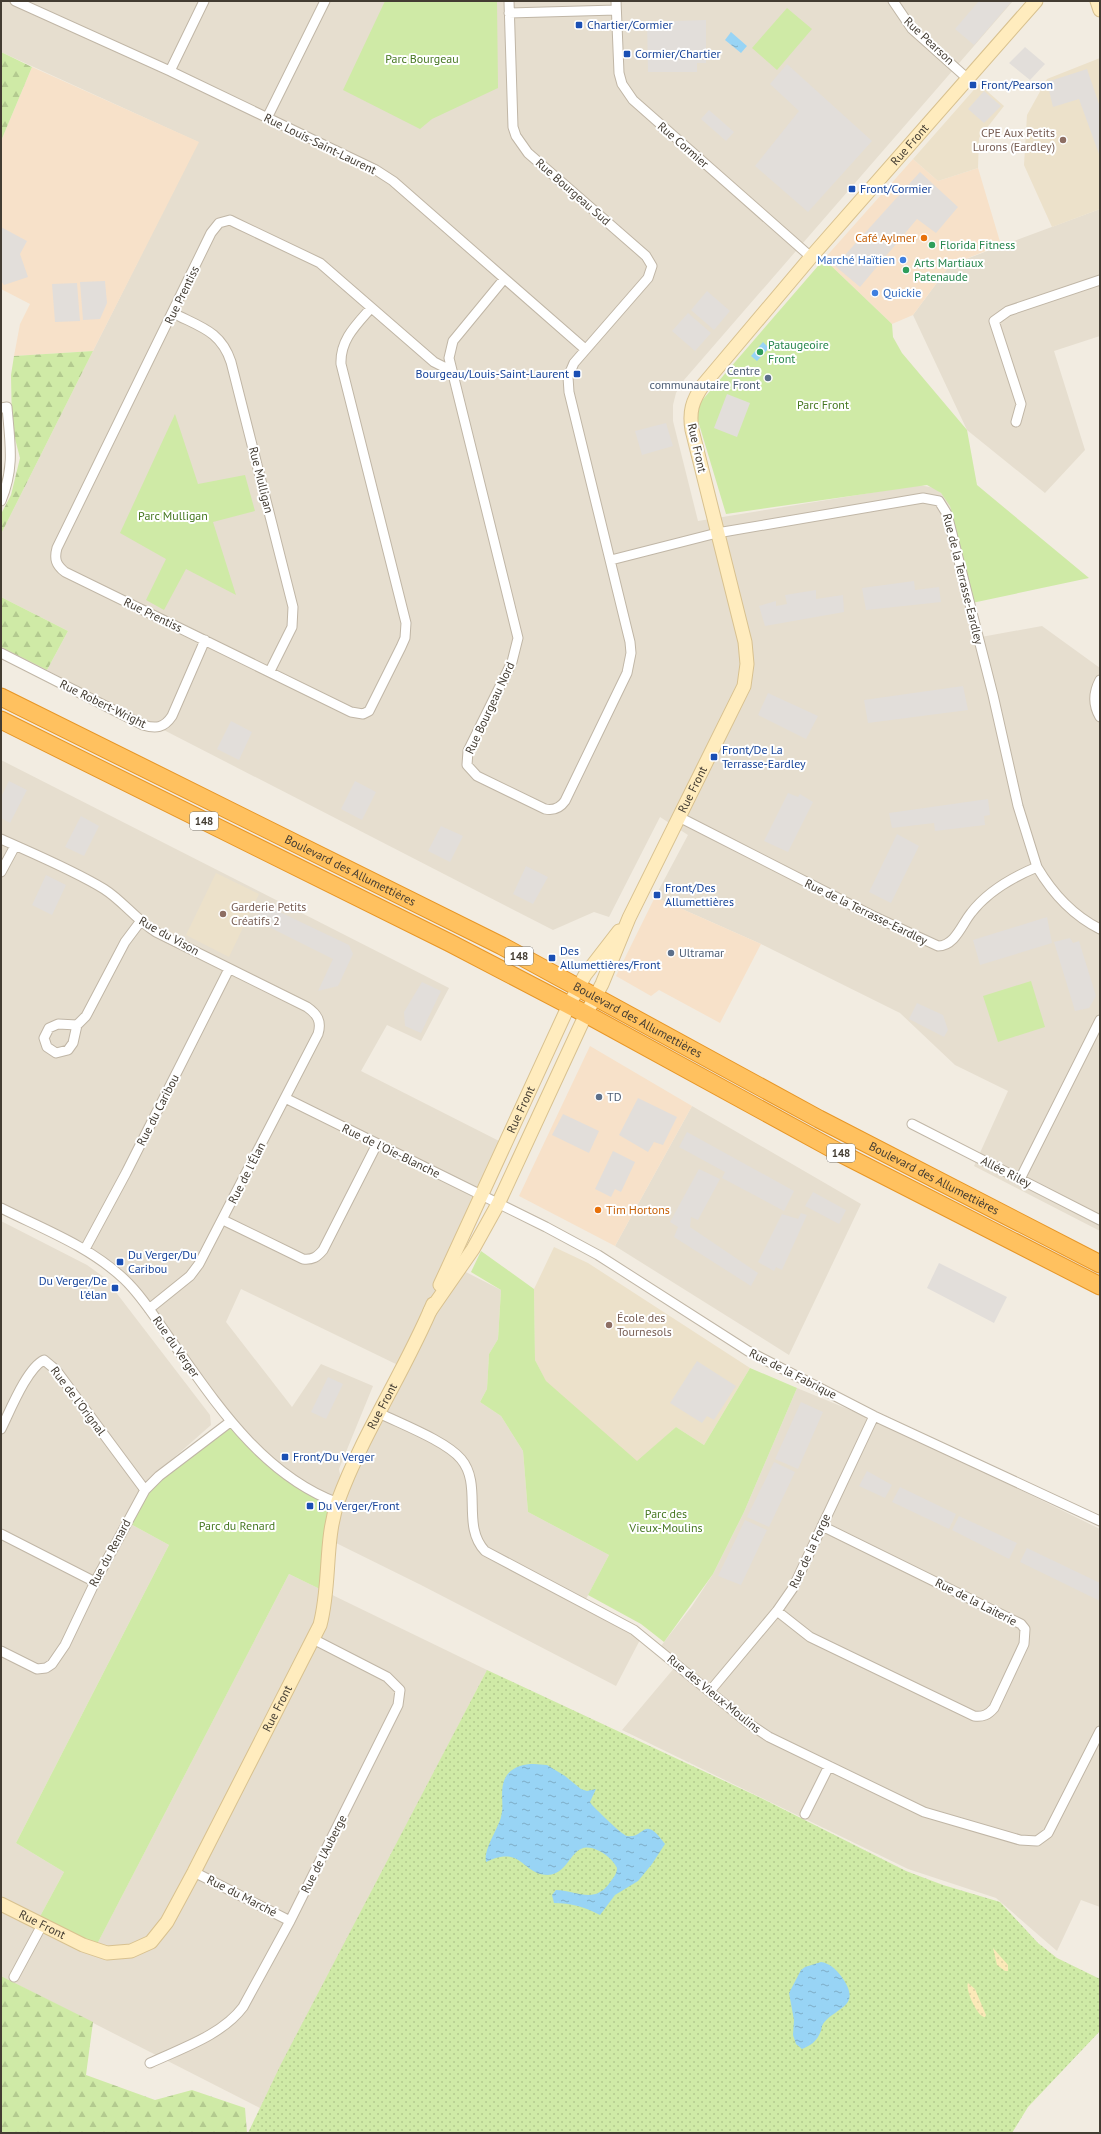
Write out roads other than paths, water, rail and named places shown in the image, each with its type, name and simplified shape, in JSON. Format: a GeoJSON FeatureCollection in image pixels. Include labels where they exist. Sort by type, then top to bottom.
{"type":"FeatureCollection","features":[{"type":"Feature","properties":{"kind":"highway","name":"Boulevard des Allumettières"},"geometry":{"type":"LineString","coordinates":[[1,697],[490,940],[825,1123],[1100,1264]]}},
{"type":"Feature","properties":{"kind":"highway","name":"Boulevard des Allumettières"},"geometry":{"type":"LineString","coordinates":[[1,720],[450,943],[586,1014],[809,1137],[1100,1286]]}},
{"type":"Feature","properties":{"kind":"street","name":"Rue Louis-Saint-Laurent"},"geometry":{"type":"LineString","coordinates":[[15,1],[170,71],[386,176],[585,349]]}},
{"type":"Feature","properties":{"kind":"street"},"geometry":{"type":"LineString","coordinates":[[170,71],[204,1]]}},
{"type":"Feature","properties":{"kind":"street"},"geometry":{"type":"LineString","coordinates":[[267,118],[325,1]]}},
{"type":"Feature","properties":{"kind":"street","name":"Rue Bourgeau Sud"},"geometry":{"type":"LineString","coordinates":[[509,1],[513,122],[516,136],[528,153],[650,261],[651,273],[648,278],[585,349]]}},
{"type":"Feature","properties":{"kind":"street","name":"Rue Pearson"},"geometry":{"type":"LineString","coordinates":[[893,1],[912,29],[968,79]]}},
{"type":"Feature","properties":{"kind":"street","name":"Rue Front"},"geometry":{"type":"LineString","coordinates":[[430,1311],[473,1249],[498,1204],[586,1014],[602,984],[629,918],[739,698],[746,675],[747,652],[745,642],[692,429],[690,409],[693,401],[703,385],[811,257],[1036,1]]}},
{"type":"Feature","properties":{"kind":"street"},"geometry":{"type":"LineString","coordinates":[[1097,1],[1100,10]]}},
{"type":"Feature","properties":{"kind":"street"},"geometry":{"type":"LineString","coordinates":[[509,13],[616,6]]}},
{"type":"Feature","properties":{"kind":"street","name":"Rue Cormier"},"geometry":{"type":"LineString","coordinates":[[616,6],[619,73],[622,84],[633,100],[811,257]]}},
{"type":"Feature","properties":{"kind":"street","name":"Rue Prentiss"},"geometry":{"type":"LineString","coordinates":[[371,308],[347,336],[342,345],[341,364],[406,623],[405,638],[369,711],[363,714],[351,712],[270,671],[65,572],[56,561],[57,548],[211,233],[223,220],[236,223],[320,263],[434,362],[450,370]]}},
{"type":"Feature","properties":{"kind":"street","name":"Rue Bourgeau Nord"},"geometry":{"type":"LineString","coordinates":[[504,279],[453,341],[449,358],[450,370],[518,638],[512,662],[468,751],[467,765],[477,776],[545,809],[557,809],[565,801],[630,664],[630,642],[569,392],[568,377],[570,370],[585,349]]}},
{"type":"Feature","properties":{"kind":"street"},"geometry":{"type":"LineString","coordinates":[[1016,422],[1021,404],[994,321],[1008,311],[1100,280]]}},
{"type":"Feature","properties":{"kind":"street","name":"Rue Mulligan"},"geometry":{"type":"LineString","coordinates":[[173,313],[217,337],[223,343],[231,362],[293,607],[292,627],[270,671]]}},
{"type":"Feature","properties":{"kind":"street"},"geometry":{"type":"LineString","coordinates":[[1,501],[7,487],[12,461],[4,408]]}},
{"type":"Feature","properties":{"kind":"street","name":"Rue de la Terrasse-Eardley"},"geometry":{"type":"LineString","coordinates":[[611,560],[717,533],[923,498],[934,499],[942,505],[947,514],[962,572],[1018,806],[1037,867],[1048,886],[1067,907],[1079,917],[1100,929]]}},
{"type":"Feature","properties":{"kind":"street","name":"Rue Robert-Wright"},"geometry":{"type":"LineString","coordinates":[[1,653],[143,725],[156,728],[168,722],[172,716],[205,640]]}},
{"type":"Feature","properties":{"kind":"street"},"geometry":{"type":"LineString","coordinates":[[1100,680],[1094,696],[1095,705],[1100,717]]}},
{"type":"Feature","properties":{"kind":"street","name":"Rue de la Terrasse-Eardley"},"geometry":{"type":"LineString","coordinates":[[679,817],[871,915],[938,946],[944,946],[950,942],[971,913],[988,896],[1008,881],[1037,867]]}},
{"type":"Feature","properties":{"kind":"street","name":"Rue du Vison"},"geometry":{"type":"LineString","coordinates":[[1,839],[102,888],[118,900],[140,922],[156,932],[307,1007],[319,1019]]}},
{"type":"Feature","properties":{"kind":"street"},"geometry":{"type":"LineString","coordinates":[[1,872],[16,846]]}},
{"type":"Feature","properties":{"kind":"street","name":"Rue Front"},"geometry":{"type":"LineString","coordinates":[[1,1904],[83,1945],[107,1953],[119,1953],[142,1947],[160,1933],[194,1872],[320,1625],[324,1609],[330,1540],[338,1503],[379,1413],[430,1311],[569,1005],[585,975],[629,918]]}},
{"type":"Feature","properties":{"kind":"street"},"geometry":{"type":"LineString","coordinates":[[77,1025],[86,1016],[124,942],[140,922]]}},
{"type":"Feature","properties":{"kind":"street","name":"Rue du Caribou"},"geometry":{"type":"LineString","coordinates":[[84,1249],[126,1173],[229,969]]}},
{"type":"Feature","properties":{"kind":"street","name":"Rue de l'Élan"},"geometry":{"type":"LineString","coordinates":[[149,1309],[195,1270],[223,1220],[318,1034],[319,1019]]}},
{"type":"Feature","properties":{"kind":"street"},"geometry":{"type":"LineString","coordinates":[[1020,1179],[1100,1020]]}},
{"type":"Feature","properties":{"kind":"street","name":"Rue de l'Oie-Blanche"},"geometry":{"type":"LineString","coordinates":[[285,1098],[498,1204]]}},
{"type":"Feature","properties":{"kind":"street","name":"Allée Riley"},"geometry":{"type":"LineString","coordinates":[[912,1124],[1100,1220]]}},
{"type":"Feature","properties":{"kind":"street"},"geometry":{"type":"LineString","coordinates":[[223,1220],[303,1259],[310,1260],[317,1257],[323,1250],[377,1144]]}},
{"type":"Feature","properties":{"kind":"street","name":"Rue de la Fabrique"},"geometry":{"type":"LineString","coordinates":[[498,1204],[598,1255],[748,1351],[874,1416],[1100,1521]]}},
{"type":"Feature","properties":{"kind":"street","name":"Rue du Verger"},"geometry":{"type":"LineString","coordinates":[[1,1208],[84,1249],[124,1279],[149,1309],[230,1422],[280,1470],[307,1487],[338,1503]]}},
{"type":"Feature","properties":{"kind":"street","name":"Rue de l'Orignal"},"geometry":{"type":"LineString","coordinates":[[1,1429],[30,1374],[38,1363],[44,1360],[56,1370],[145,1490]]}},
{"type":"Feature","properties":{"kind":"street","name":"Rue des Vieux-Moulins"},"geometry":{"type":"LineString","coordinates":[[379,1413],[450,1448],[461,1458],[466,1466],[472,1483],[476,1537],[485,1551],[634,1630],[758,1730],[829,1766],[936,1816],[1020,1840],[1037,1841],[1048,1833],[1100,1731]]}},
{"type":"Feature","properties":{"kind":"street","name":"Rue de la Forge"},"geometry":{"type":"LineString","coordinates":[[710,1691],[777,1611],[798,1579],[874,1416]]}},
{"type":"Feature","properties":{"kind":"street","name":"Rue du Renard"},"geometry":{"type":"LineString","coordinates":[[1,1651],[37,1669],[46,1668],[52,1664],[65,1645],[95,1582],[145,1490],[159,1476],[230,1422]]}},
{"type":"Feature","properties":{"kind":"street","name":"Rue de la Laiterie"},"geometry":{"type":"LineString","coordinates":[[777,1611],[810,1637],[974,1716],[981,1717],[989,1713],[994,1708],[1024,1644],[1025,1629],[1021,1624],[822,1526]]}},
{"type":"Feature","properties":{"kind":"street"},"geometry":{"type":"LineString","coordinates":[[1,1534],[95,1582]]}},
{"type":"Feature","properties":{"kind":"street","name":"Rue de l'Auberge"},"geometry":{"type":"LineString","coordinates":[[150,2063],[219,2029],[236,2016],[250,1996],[290,1921],[400,1698],[400,1690],[387,1677],[314,1639]]}},
{"type":"Feature","properties":{"kind":"street"},"geometry":{"type":"LineString","coordinates":[[805,1814],[829,1766]]}},
{"type":"Feature","properties":{"kind":"street","name":"Rue du Marché"},"geometry":{"type":"LineString","coordinates":[[194,1872],[290,1921]]}},
{"type":"Feature","properties":{"kind":"street"},"geometry":{"type":"LineString","coordinates":[[14,1977],[42,1925]]}},
{"type":"Feature","properties":{"kind":"water"},"geometry":{"type":"Polygon","coordinates":[[[731,32],[747,46],[741,53],[725,40],[731,32]]]}},
{"type":"Feature","properties":{"kind":"water","name":"Pataugeoire Front"},"geometry":{"type":"Polygon","coordinates":[[[763,342],[769,348],[757,361],[751,356],[763,342]]]}},
{"type":"Feature","properties":{"kind":"water"},"geometry":{"type":"Polygon","coordinates":[[[523,1765],[547,1765],[565,1776],[581,1789],[587,1791],[596,1789],[590,1802],[604,1817],[627,1836],[633,1836],[648,1829],[652,1830],[658,1835],[665,1844],[652,1864],[638,1881],[615,1895],[600,1915],[578,1906],[554,1903],[552,1895],[556,1890],[593,1895],[599,1893],[605,1888],[614,1876],[617,1868],[606,1855],[600,1851],[588,1848],[581,1849],[576,1852],[562,1869],[556,1873],[548,1875],[539,1874],[515,1858],[507,1856],[498,1857],[486,1862],[489,1846],[501,1817],[504,1780],[510,1772],[516,1768],[523,1765]]]}},
{"type":"Feature","properties":{"kind":"water"},"geometry":{"type":"Polygon","coordinates":[[[821,1962],[832,1967],[841,1976],[850,1994],[849,2000],[823,2024],[821,2032],[815,2041],[802,2049],[796,2044],[793,2035],[794,2020],[789,1993],[801,1970],[805,1967],[821,1962]]]}},
{"type":"Feature","properties":{"kind":"place","name":"Chartier/Cormier"},"geometry":{"type":"Point","coordinates":[579,25]}},
{"type":"Feature","properties":{"kind":"place","name":"Cormier/Chartier"},"geometry":{"type":"Point","coordinates":[627,54]}},
{"type":"Feature","properties":{"kind":"place","name":"Front/Pearson"},"geometry":{"type":"Point","coordinates":[973,85]}},
{"type":"Feature","properties":{"kind":"place","name":"CPE Aux Petits Lurons (Eardley)"},"geometry":{"type":"Point","coordinates":[1063,140]}},
{"type":"Feature","properties":{"kind":"place","name":"Front/Cormier"},"geometry":{"type":"Point","coordinates":[852,189]}},
{"type":"Feature","properties":{"kind":"place","name":"Café Aylmer"},"geometry":{"type":"Point","coordinates":[924,238]}},
{"type":"Feature","properties":{"kind":"place","name":"Florida Fitness"},"geometry":{"type":"Point","coordinates":[932,245]}},
{"type":"Feature","properties":{"kind":"place","name":"Marché Haïtien"},"geometry":{"type":"Point","coordinates":[903,260]}},
{"type":"Feature","properties":{"kind":"place","name":"Arts Martiaux Patenaude"},"geometry":{"type":"Point","coordinates":[906,270]}},
{"type":"Feature","properties":{"kind":"place","name":"Quickie"},"geometry":{"type":"Point","coordinates":[875,293]}},
{"type":"Feature","properties":{"kind":"place","name":"Pataugeoire Front"},"geometry":{"type":"Point","coordinates":[760,352]}},
{"type":"Feature","properties":{"kind":"place","name":"Bourgeau/Louis-Saint-Laurent"},"geometry":{"type":"Point","coordinates":[577,374]}},
{"type":"Feature","properties":{"kind":"place","name":"Centre communautaire Front"},"geometry":{"type":"Point","coordinates":[768,378]}},
{"type":"Feature","properties":{"kind":"place","name":"Front/De La Terrasse-Eardley"},"geometry":{"type":"Point","coordinates":[714,757]}},
{"type":"Feature","properties":{"kind":"place","name":"Front/Des Allumettières"},"geometry":{"type":"Point","coordinates":[657,895]}},
{"type":"Feature","properties":{"kind":"place","name":"Garderie Petits Créatifs 2"},"geometry":{"type":"Point","coordinates":[223,914]}},
{"type":"Feature","properties":{"kind":"place","name":"Ultramar"},"geometry":{"type":"Point","coordinates":[671,953]}},
{"type":"Feature","properties":{"kind":"place","name":"Des Allumettières/Front"},"geometry":{"type":"Point","coordinates":[552,958]}},
{"type":"Feature","properties":{"kind":"place","name":"TD"},"geometry":{"type":"Point","coordinates":[599,1097]}},
{"type":"Feature","properties":{"kind":"place","name":"Tim Hortons"},"geometry":{"type":"Point","coordinates":[598,1210]}},
{"type":"Feature","properties":{"kind":"place","name":"Du Verger/Du Caribou"},"geometry":{"type":"Point","coordinates":[120,1262]}},
{"type":"Feature","properties":{"kind":"place","name":"Du Verger/De l'élan"},"geometry":{"type":"Point","coordinates":[115,1288]}},
{"type":"Feature","properties":{"kind":"place","name":"École des Tournesols"},"geometry":{"type":"Point","coordinates":[609,1325]}},
{"type":"Feature","properties":{"kind":"place","name":"Front/Du Verger"},"geometry":{"type":"Point","coordinates":[285,1457]}},
{"type":"Feature","properties":{"kind":"place","name":"Du Verger/Front"},"geometry":{"type":"Point","coordinates":[310,1506]}},
{"type":"Feature","properties":{"kind":"park label","name":"Parc Bourgeau"},"geometry":{"type":"Point","coordinates":[422,59]}},
{"type":"Feature","properties":{"kind":"park label","name":"Parc Front"},"geometry":{"type":"Point","coordinates":[823,405]}},
{"type":"Feature","properties":{"kind":"park label","name":"Parc Mulligan"},"geometry":{"type":"Point","coordinates":[173,516]}},
{"type":"Feature","properties":{"kind":"park label","name":"Parc des Vieux-Moulins"},"geometry":{"type":"Point","coordinates":[666,1521]}},
{"type":"Feature","properties":{"kind":"park label","name":"Parc du Renard"},"geometry":{"type":"Point","coordinates":[237,1526]}}]}
